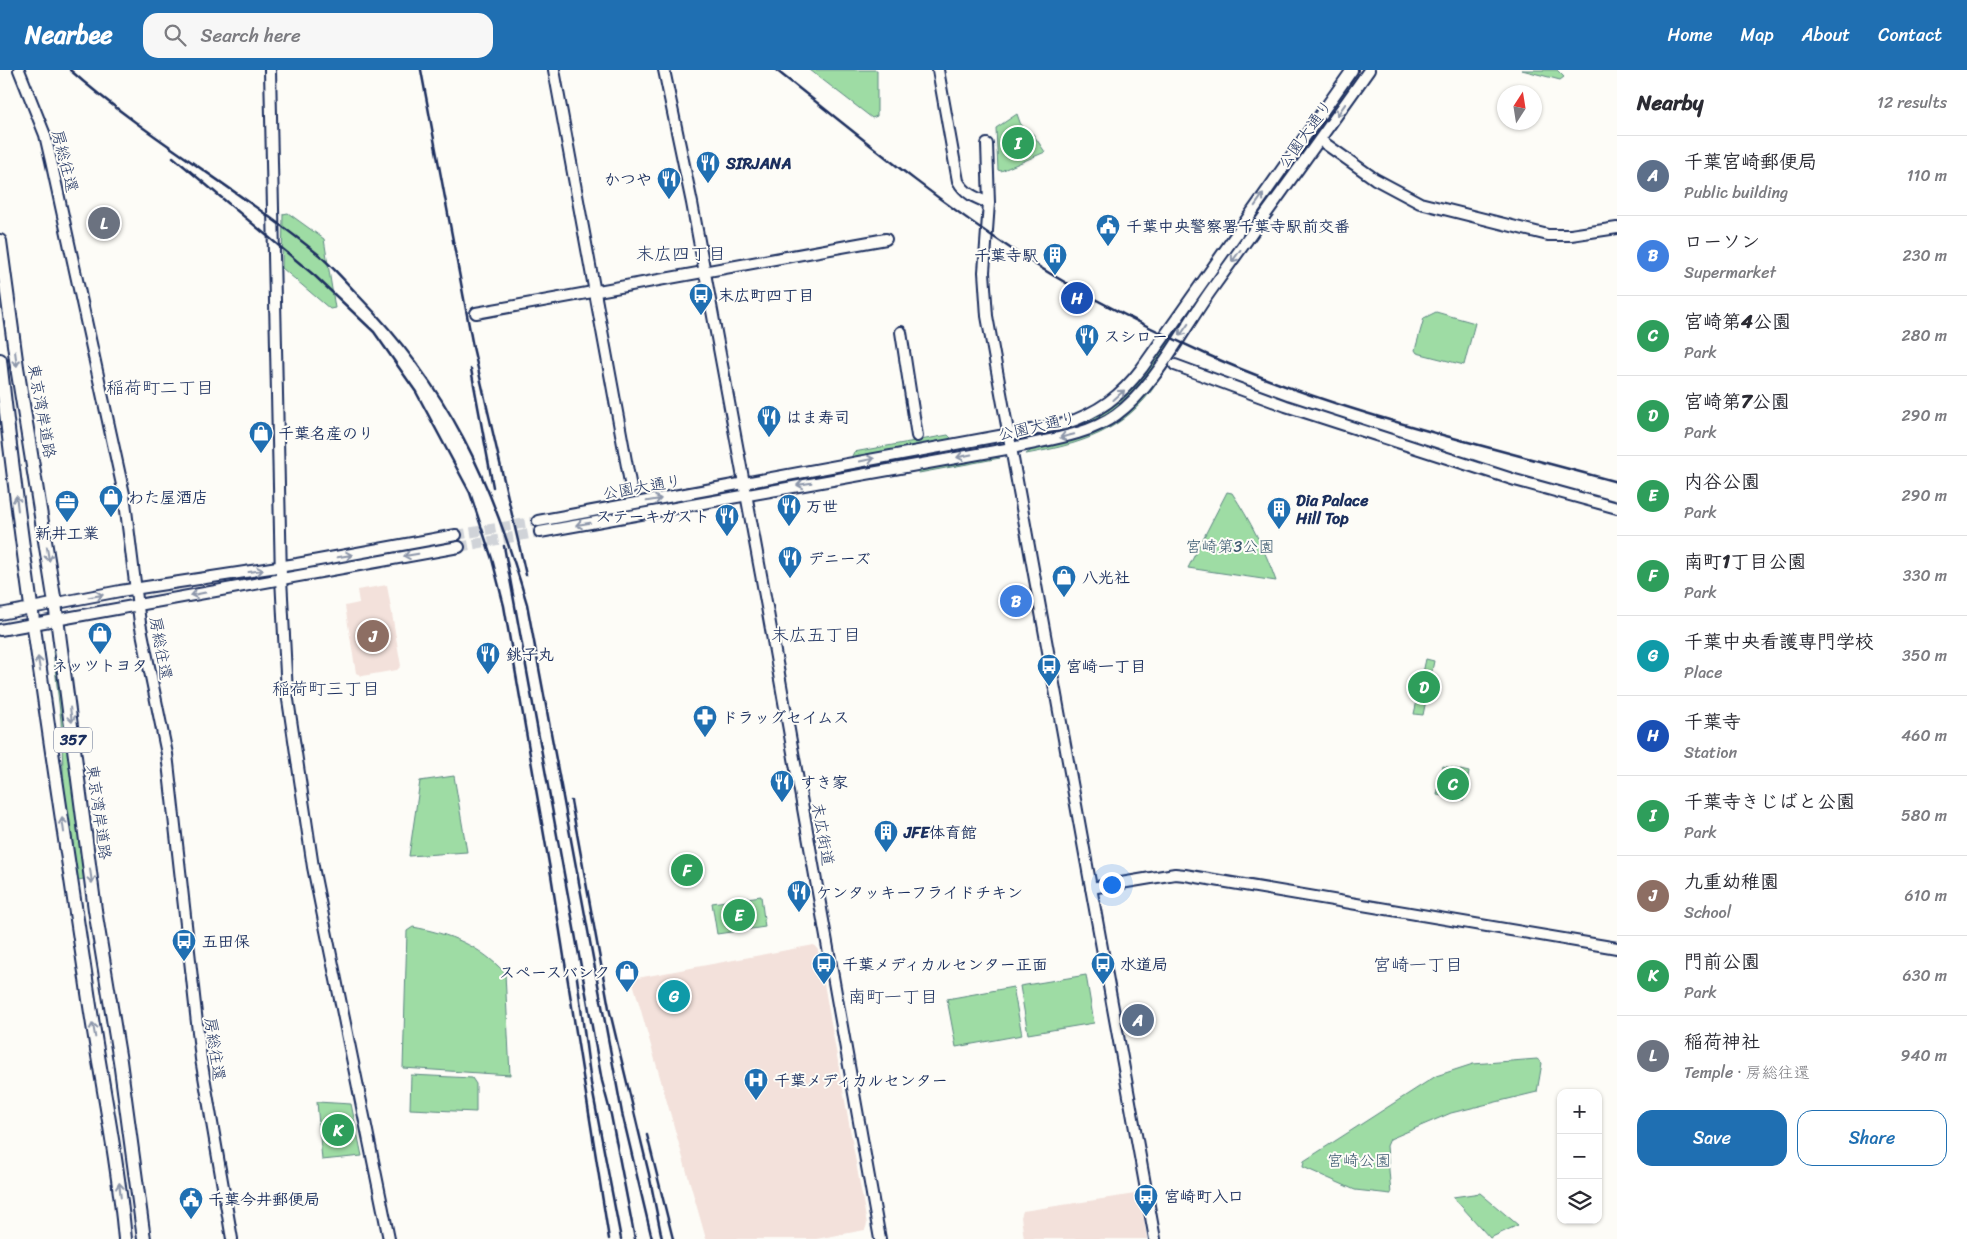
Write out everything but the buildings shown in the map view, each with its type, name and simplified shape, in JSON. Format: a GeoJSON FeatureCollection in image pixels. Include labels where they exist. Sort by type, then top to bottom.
{"type":"FeatureCollection","features":[{"type":"Feature","properties":{"kind":"highway","name":"東京湾岸道路"},"geometry":{"type":"LineString","coordinates":[[0,241],[17,367],[58,620],[95,910],[120,1061],[144,1239]]}},
{"type":"Feature","properties":{"kind":"highway","name":"東京湾岸道路"},"geometry":{"type":"LineString","coordinates":[[0,360],[30,607],[90,1011],[117,1160],[125,1239]]}},
{"type":"Feature","properties":{"kind":"street","name":"房総往還"},"geometry":{"type":"LineString","coordinates":[[19,70],[44,135],[53,169],[124,494],[138,606],[167,754],[201,1059],[232,1239]]}},
{"type":"Feature","properties":{"kind":"street"},"geometry":{"type":"LineString","coordinates":[[270,70],[281,578],[287,693],[313,867],[388,1239]]}},
{"type":"Feature","properties":{"kind":"street"},"geometry":{"type":"LineString","coordinates":[[554,70],[631,488]]}},
{"type":"Feature","properties":{"kind":"street","name":"末広街道"},"geometry":{"type":"LineString","coordinates":[[664,70],[704,271],[880,1239]]}},
{"type":"Feature","properties":{"kind":"street"},"geometry":{"type":"LineString","coordinates":[[938,70],[958,181],[962,188],[971,195],[989,203]]}},
{"type":"Feature","properties":{"kind":"street","name":"公園大通り"},"geometry":{"type":"LineString","coordinates":[[540,532],[1064,424],[1086,416],[1111,402],[1128,387],[1352,70]]}},
{"type":"Feature","properties":{"kind":"street","name":"公園大通り"},"geometry":{"type":"LineString","coordinates":[[538,521],[1012,448],[1088,429],[1110,419],[1137,397],[1369,70]]}},
{"type":"Feature","properties":{"kind":"street"},"geometry":{"type":"LineString","coordinates":[[1320,140],[1375,179],[1420,203],[1548,234],[1572,235],[1617,228]]}},
{"type":"Feature","properties":{"kind":"street"},"geometry":{"type":"LineString","coordinates":[[986,144],[989,203],[985,255],[985,293],[1154,1239]]}},
{"type":"Feature","properties":{"kind":"street"},"geometry":{"type":"LineString","coordinates":[[476,313],[886,239]]}},
{"type":"Feature","properties":{"kind":"street"},"geometry":{"type":"LineString","coordinates":[[901,332],[918,436]]}},
{"type":"Feature","properties":{"kind":"street"},"geometry":{"type":"LineString","coordinates":[[1174,365],[1286,406],[1507,478],[1617,508]]}},
{"type":"Feature","properties":{"kind":"street"},"geometry":{"type":"LineString","coordinates":[[0,614],[30,607],[281,567],[456,535]]}},
{"type":"Feature","properties":{"kind":"street"},"geometry":{"type":"LineString","coordinates":[[0,630],[459,547]]}},
{"type":"Feature","properties":{"kind":"street"},"geometry":{"type":"LineString","coordinates":[[1091,888],[1175,874],[1185,875],[1617,948]]}},
{"type":"Feature","properties":{"kind":"shaded area"},"geometry":{"type":"Polygon","coordinates":[[[387,585],[401,666],[397,670],[362,676],[356,673],[345,606],[359,603],[357,590],[387,585]]]}},
{"type":"Feature","properties":{"kind":"shaded area","name":"千葉メディカルセンター"},"geometry":{"type":"Polygon","coordinates":[[[814,945],[818,950],[867,1224],[865,1230],[816,1239],[706,1239],[632,979],[814,945]]]}},
{"type":"Feature","properties":{"kind":"shaded area"},"geometry":{"type":"Polygon","coordinates":[[[1135,1194],[1140,1195],[1147,1239],[1024,1239],[1021,1217],[1023,1211],[1135,1194]]]}},
{"type":"Feature","properties":{"kind":"green space"},"geometry":{"type":"Polygon","coordinates":[[[810,70],[877,70],[877,116],[872,118],[810,70]]]}},
{"type":"Feature","properties":{"kind":"green space"},"geometry":{"type":"Polygon","coordinates":[[[1522,70],[1557,70],[1564,77],[1560,80],[1522,70]]]}},
{"type":"Feature","properties":{"kind":"green space"},"geometry":{"type":"Polygon","coordinates":[[[1017,114],[1022,128],[1033,134],[1045,152],[1001,171],[998,170],[996,128],[1017,114]]]}},
{"type":"Feature","properties":{"kind":"green space"},"geometry":{"type":"Polygon","coordinates":[[[288,213],[324,239],[335,308],[330,309],[282,268],[283,214],[288,213]]]}},
{"type":"Feature","properties":{"kind":"green space"},"geometry":{"type":"Polygon","coordinates":[[[1436,312],[1475,323],[1464,365],[1417,353],[1415,350],[1424,318],[1436,312]]]}},
{"type":"Feature","properties":{"kind":"green space"},"geometry":{"type":"Polygon","coordinates":[[[1183,319],[1185,322],[1154,367],[1126,400],[1090,422],[1066,430],[1036,435],[1068,428],[1109,410],[1133,388],[1183,319]]]}},
{"type":"Feature","properties":{"kind":"green space"},"geometry":{"type":"Polygon","coordinates":[[[1173,357],[1168,368],[1144,400],[1116,424],[1100,433],[1065,446],[1026,454],[1038,447],[1081,438],[1110,425],[1144,394],[1173,357]]]}},
{"type":"Feature","properties":{"kind":"green space"},"geometry":{"type":"Polygon","coordinates":[[[948,435],[953,440],[851,458],[854,452],[948,435]]]}},
{"type":"Feature","properties":{"kind":"green space"},"geometry":{"type":"Polygon","coordinates":[[[991,456],[1000,458],[919,473],[915,470],[991,456]]]}},
{"type":"Feature","properties":{"kind":"green space","name":"宮崎第3公園"},"geometry":{"type":"Polygon","coordinates":[[[1227,492],[1232,493],[1239,503],[1262,547],[1276,581],[1188,568],[1227,492]]]}},
{"type":"Feature","properties":{"kind":"green space"},"geometry":{"type":"Polygon","coordinates":[[[53,650],[55,651],[84,879],[78,880],[64,794],[61,721],[53,650]]]}},
{"type":"Feature","properties":{"kind":"green space"},"geometry":{"type":"Polygon","coordinates":[[[1426,659],[1434,661],[1423,715],[1414,714],[1426,659]]]}},
{"type":"Feature","properties":{"kind":"green space"},"geometry":{"type":"Polygon","coordinates":[[[1443,766],[1469,772],[1464,800],[1437,795],[1443,766]]]}},
{"type":"Feature","properties":{"kind":"green space"},"geometry":{"type":"Polygon","coordinates":[[[454,776],[467,852],[409,856],[420,781],[454,776]]]}},
{"type":"Feature","properties":{"kind":"green space"},"geometry":{"type":"Polygon","coordinates":[[[693,861],[696,876],[680,879],[677,864],[693,861]]]}},
{"type":"Feature","properties":{"kind":"green space"},"geometry":{"type":"Polygon","coordinates":[[[761,896],[765,927],[717,934],[712,903],[761,896]]]}},
{"type":"Feature","properties":{"kind":"green space"},"geometry":{"type":"Polygon","coordinates":[[[413,927],[439,933],[463,942],[485,955],[505,973],[510,1075],[403,1068],[407,931],[413,927]]]}},
{"type":"Feature","properties":{"kind":"green space"},"geometry":{"type":"Polygon","coordinates":[[[1086,975],[1094,1023],[1028,1034],[1020,986],[1086,975]]]}},
{"type":"Feature","properties":{"kind":"green space"},"geometry":{"type":"Polygon","coordinates":[[[1013,987],[1022,1035],[956,1047],[947,999],[1013,987]]]}},
{"type":"Feature","properties":{"kind":"green space","name":"宮崎公園"},"geometry":{"type":"Polygon","coordinates":[[[1537,1059],[1542,1063],[1537,1092],[1451,1113],[1390,1139],[1387,1146],[1391,1194],[1355,1190],[1303,1167],[1304,1161],[1436,1076],[1473,1064],[1537,1059]]]}},
{"type":"Feature","properties":{"kind":"green space"},"geometry":{"type":"Polygon","coordinates":[[[411,1075],[472,1078],[476,1084],[476,1112],[410,1109],[411,1075]]]}},
{"type":"Feature","properties":{"kind":"green space"},"geometry":{"type":"Polygon","coordinates":[[[317,1102],[351,1104],[362,1156],[322,1160],[317,1102]]]}},
{"type":"Feature","properties":{"kind":"green space"},"geometry":{"type":"Polygon","coordinates":[[[1480,1193],[1518,1225],[1490,1238],[1453,1197],[1480,1193]]]}},
{"type":"Feature","properties":{"kind":"tunnel"},"geometry":{"type":"LineString","coordinates":[[456,535],[538,521]]}},
{"type":"Feature","properties":{"kind":"tunnel"},"geometry":{"type":"LineString","coordinates":[[459,547],[540,532]]}},
{"type":"Feature","properties":{"kind":"railway"},"geometry":{"type":"LineString","coordinates":[[70,70],[130,118],[257,208],[324,260],[391,331],[419,366],[464,438],[498,517],[527,604],[622,1113],[652,1239]]}},
{"type":"Feature","properties":{"kind":"railway"},"geometry":{"type":"LineString","coordinates":[[421,70],[473,347],[526,575]]}},
{"type":"Feature","properties":{"kind":"railway"},"geometry":{"type":"LineString","coordinates":[[776,70],[890,161],[977,226],[1055,276],[1105,305],[1156,331],[1257,376],[1358,411],[1617,482]]}},
{"type":"Feature","properties":{"kind":"railway"},"geometry":{"type":"LineString","coordinates":[[173,157],[315,276],[374,332],[416,392],[470,493],[492,559],[504,606],[551,875],[609,1239]]}},
{"type":"Feature","properties":{"kind":"railway"},"geometry":{"type":"LineString","coordinates":[[471,369],[493,487]]}},
{"type":"Feature","properties":{"kind":"railway"},"geometry":{"type":"LineString","coordinates":[[504,546],[602,1081],[611,1115],[635,1239]]}},
{"type":"Feature","properties":{"kind":"railway"},"geometry":{"type":"LineString","coordinates":[[571,801],[609,1008],[649,1174],[662,1239]]}},
{"type":"Feature","properties":{"kind":"railway"},"geometry":{"type":"LineString","coordinates":[[577,978],[591,1083],[621,1239]]}},
{"type":"Feature","properties":{"kind":"railway"},"geometry":{"type":"LineString","coordinates":[[647,1135],[673,1239]]}},
{"type":"Feature","properties":{"kind":"place","name":"千葉寺きじばと公園"},"geometry":{"type":"Point","coordinates":[1018,143]}},
{"type":"Feature","properties":{"kind":"place","name":"SIRJANA"},"geometry":{"type":"Point","coordinates":[708,184]}},
{"type":"Feature","properties":{"kind":"place","name":"かつや"},"geometry":{"type":"Point","coordinates":[669,200]}},
{"type":"Feature","properties":{"kind":"place","name":"稲荷神社"},"geometry":{"type":"Point","coordinates":[104,223]}},
{"type":"Feature","properties":{"kind":"place","name":"千葉中央警察署千葉寺駅前交番"},"geometry":{"type":"Point","coordinates":[1108,247]}},
{"type":"Feature","properties":{"kind":"place","name":"千葉寺駅"},"geometry":{"type":"Point","coordinates":[1055,276]}},
{"type":"Feature","properties":{"kind":"place","name":"千葉寺"},"geometry":{"type":"Point","coordinates":[1077,298]}},
{"type":"Feature","properties":{"kind":"place","name":"末広町四丁目"},"geometry":{"type":"Point","coordinates":[701,316]}},
{"type":"Feature","properties":{"kind":"place","name":"スシロー"},"geometry":{"type":"Point","coordinates":[1087,357]}},
{"type":"Feature","properties":{"kind":"place","name":"はま寿司"},"geometry":{"type":"Point","coordinates":[769,438]}},
{"type":"Feature","properties":{"kind":"place","name":"千葉名産のり"},"geometry":{"type":"Point","coordinates":[261,454]}},
{"type":"Feature","properties":{"kind":"place","name":"わた屋酒店"},"geometry":{"type":"Point","coordinates":[111,518]}},
{"type":"Feature","properties":{"kind":"place","name":"新井工業"},"geometry":{"type":"Point","coordinates":[67,523]}},
{"type":"Feature","properties":{"kind":"place","name":"万世"},"geometry":{"type":"Point","coordinates":[789,527]}},
{"type":"Feature","properties":{"kind":"place","name":"Dia Palace Hill Top"},"geometry":{"type":"Point","coordinates":[1279,530]}},
{"type":"Feature","properties":{"kind":"place","name":"ステーキガスト"},"geometry":{"type":"Point","coordinates":[727,537]}},
{"type":"Feature","properties":{"kind":"place","name":"デニーズ"},"geometry":{"type":"Point","coordinates":[790,579]}},
{"type":"Feature","properties":{"kind":"place","name":"八光社"},"geometry":{"type":"Point","coordinates":[1064,598]}},
{"type":"Feature","properties":{"kind":"place","name":"ローソン"},"geometry":{"type":"Point","coordinates":[1016,601]}},
{"type":"Feature","properties":{"kind":"place","name":"九重幼稚園"},"geometry":{"type":"Point","coordinates":[373,636]}},
{"type":"Feature","properties":{"kind":"place","name":"ネッツトヨタ"},"geometry":{"type":"Point","coordinates":[100,655]}},
{"type":"Feature","properties":{"kind":"place","name":"銚子丸"},"geometry":{"type":"Point","coordinates":[488,675]}},
{"type":"Feature","properties":{"kind":"place","name":"宮崎一丁目"},"geometry":{"type":"Point","coordinates":[1049,687]}},
{"type":"Feature","properties":{"kind":"place","name":"宮崎第7公園"},"geometry":{"type":"Point","coordinates":[1424,687]}},
{"type":"Feature","properties":{"kind":"place","name":"ドラッグセイムス"},"geometry":{"type":"Point","coordinates":[705,738]}},
{"type":"Feature","properties":{"kind":"place","name":"宮崎第4公園"},"geometry":{"type":"Point","coordinates":[1453,784]}},
{"type":"Feature","properties":{"kind":"place","name":"すき家"},"geometry":{"type":"Point","coordinates":[782,803]}},
{"type":"Feature","properties":{"kind":"place","name":"JFE体育館"},"geometry":{"type":"Point","coordinates":[886,853]}},
{"type":"Feature","properties":{"kind":"place","name":"南町1丁目公園"},"geometry":{"type":"Point","coordinates":[687,870]}},
{"type":"Feature","properties":{"kind":"place","name":"ケンタッキーフライドチキン"},"geometry":{"type":"Point","coordinates":[799,913]}},
{"type":"Feature","properties":{"kind":"place","name":"内谷公園"},"geometry":{"type":"Point","coordinates":[739,915]}},
{"type":"Feature","properties":{"kind":"place","name":"五田保"},"geometry":{"type":"Point","coordinates":[184,962]}},
{"type":"Feature","properties":{"kind":"place","name":"千葉メディカルセンター正面"},"geometry":{"type":"Point","coordinates":[824,985]}},
{"type":"Feature","properties":{"kind":"place","name":"水道局"},"geometry":{"type":"Point","coordinates":[1103,985]}},
{"type":"Feature","properties":{"kind":"place","name":"スペースバンク"},"geometry":{"type":"Point","coordinates":[627,993]}},
{"type":"Feature","properties":{"kind":"place","name":"千葉中央看護専門学校"},"geometry":{"type":"Point","coordinates":[674,996]}},
{"type":"Feature","properties":{"kind":"place","name":"千葉宮崎郵便局"},"geometry":{"type":"Point","coordinates":[1138,1020]}},
{"type":"Feature","properties":{"kind":"place","name":"千葉メディカルセンター"},"geometry":{"type":"Point","coordinates":[756,1101]}},
{"type":"Feature","properties":{"kind":"place","name":"門前公園"},"geometry":{"type":"Point","coordinates":[338,1130]}},
{"type":"Feature","properties":{"kind":"place","name":"宮崎町入口"},"geometry":{"type":"Point","coordinates":[1146,1217]}},
{"type":"Feature","properties":{"kind":"place","name":"千葉今井郵便局"},"geometry":{"type":"Point","coordinates":[191,1220]}},
{"type":"Feature","properties":{"kind":"district","name":"末広四丁目"},"geometry":{"type":"Point","coordinates":[681,254]}},
{"type":"Feature","properties":{"kind":"district","name":"稲荷町二丁目"},"geometry":{"type":"Point","coordinates":[160,388]}},
{"type":"Feature","properties":{"kind":"district","name":"末広五丁目"},"geometry":{"type":"Point","coordinates":[816,635]}},
{"type":"Feature","properties":{"kind":"district","name":"稲荷町三丁目"},"geometry":{"type":"Point","coordinates":[326,689]}},
{"type":"Feature","properties":{"kind":"district","name":"宮崎一丁目"},"geometry":{"type":"Point","coordinates":[1418,965]}},
{"type":"Feature","properties":{"kind":"district","name":"南町一丁目"},"geometry":{"type":"Point","coordinates":[893,997]}}]}
